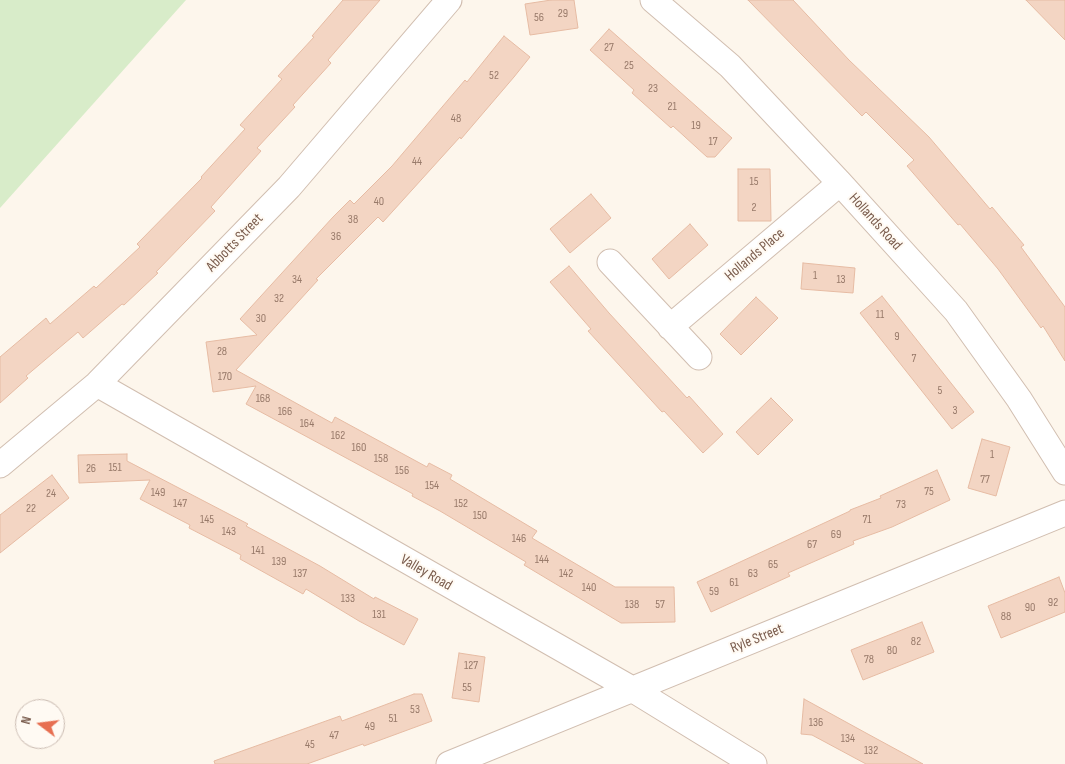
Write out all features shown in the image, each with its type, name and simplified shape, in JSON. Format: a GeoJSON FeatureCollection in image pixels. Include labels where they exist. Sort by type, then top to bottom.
{"type":"FeatureCollection","features":[{"type":"Feature","properties":{"kind":"street","name":"Abbotts Street"},"geometry":{"type":"LineString","coordinates":[[0,465],[97,384],[289,187],[449,0]]}},
{"type":"Feature","properties":{"kind":"street","name":"Hollands Road"},"geometry":{"type":"LineString","coordinates":[[653,0],[730,66],[840,183],[956,311],[1019,399],[1065,472]]}},
{"type":"Feature","properties":{"kind":"street","name":"Hollands Place"},"geometry":{"type":"LineString","coordinates":[[670,327],[840,183]]}},
{"type":"Feature","properties":{"kind":"street"},"geometry":{"type":"LineString","coordinates":[[610,262],[699,357]]}},
{"type":"Feature","properties":{"kind":"street","name":"Valley Road"},"geometry":{"type":"LineString","coordinates":[[97,384],[632,690],[754,764]]}},
{"type":"Feature","properties":{"kind":"street","name":"Ryle Street"},"geometry":{"type":"LineString","coordinates":[[448,764],[1065,513]]}},
{"type":"Feature","properties":{"kind":"green space"},"geometry":{"type":"Polygon","coordinates":[[[0,0],[186,0],[0,208],[0,0]]]}},
{"type":"Feature","properties":{"kind":"building"},"geometry":{"type":"Polygon","coordinates":[[[343,0],[380,0],[328,60],[331,63],[293,105],[295,107],[257,148],[261,151],[211,207],[215,211],[156,272],[158,273],[124,305],[122,304],[83,338],[78,332],[26,376],[28,378],[0,403],[0,357],[46,318],[50,324],[94,286],[96,288],[140,247],[137,244],[202,178],[245,129],[240,125],[282,79],[278,76],[314,37],[312,36],[343,0]]]}},
{"type":"Feature","properties":{"kind":"building"},"geometry":{"type":"Polygon","coordinates":[[[551,0],[574,0],[578,28],[530,35],[525,4],[551,0]]]}},
{"type":"Feature","properties":{"kind":"building"},"geometry":{"type":"Polygon","coordinates":[[[748,0],[793,0],[849,60],[929,137],[990,209],[992,207],[1024,245],[1021,247],[1065,307],[1065,361],[1043,326],[1041,328],[998,269],[907,166],[914,160],[866,112],[862,116],[748,0]]]}},
{"type":"Feature","properties":{"kind":"building"},"geometry":{"type":"Polygon","coordinates":[[[1026,0],[1065,0],[1065,40],[1026,0]]]}},
{"type":"Feature","properties":{"kind":"building"},"geometry":{"type":"Polygon","coordinates":[[[609,29],[732,138],[715,157],[707,157],[673,126],[671,128],[632,93],[634,90],[590,50],[609,29]]]}},
{"type":"Feature","properties":{"kind":"building"},"geometry":{"type":"Polygon","coordinates":[[[504,36],[530,57],[514,77],[461,139],[460,137],[383,222],[378,217],[316,279],[318,280],[236,370],[332,423],[335,417],[427,467],[429,463],[452,475],[450,479],[537,531],[532,538],[615,587],[674,587],[675,622],[621,623],[524,565],[526,562],[412,496],[413,494],[246,404],[256,386],[213,392],[206,342],[257,335],[240,319],[333,217],[350,200],[354,204],[392,166],[465,80],[467,82],[504,36]]]}},
{"type":"Feature","properties":{"kind":"building"},"geometry":{"type":"Polygon","coordinates":[[[738,169],[770,169],[771,221],[738,221],[738,169]]]}},
{"type":"Feature","properties":{"kind":"building"},"geometry":{"type":"Polygon","coordinates":[[[591,194],[611,218],[570,253],[550,229],[591,194]]]}},
{"type":"Feature","properties":{"kind":"building"},"geometry":{"type":"Polygon","coordinates":[[[690,224],[708,245],[669,279],[652,259],[690,224]]]}},
{"type":"Feature","properties":{"kind":"building"},"geometry":{"type":"Polygon","coordinates":[[[803,263],[855,268],[853,293],[801,289],[803,263]]]}},
{"type":"Feature","properties":{"kind":"building"},"geometry":{"type":"Polygon","coordinates":[[[569,266],[609,313],[687,398],[689,396],[723,434],[703,453],[664,411],[662,412],[588,331],[591,329],[550,282],[569,266]]]}},
{"type":"Feature","properties":{"kind":"building"},"geometry":{"type":"Polygon","coordinates":[[[882,296],[974,412],[952,429],[860,313],[882,296]]]}},
{"type":"Feature","properties":{"kind":"building"},"geometry":{"type":"Polygon","coordinates":[[[756,297],[778,318],[741,355],[720,334],[756,297]]]}},
{"type":"Feature","properties":{"kind":"building"},"geometry":{"type":"Polygon","coordinates":[[[771,398],[793,420],[758,455],[736,432],[771,398]]]}},
{"type":"Feature","properties":{"kind":"building"},"geometry":{"type":"Polygon","coordinates":[[[982,439],[1010,447],[996,496],[968,488],[982,439]]]}},
{"type":"Feature","properties":{"kind":"building"},"geometry":{"type":"Polygon","coordinates":[[[127,454],[127,461],[248,524],[246,526],[320,566],[374,599],[375,597],[418,619],[404,645],[306,589],[303,594],[240,559],[241,555],[189,528],[190,525],[140,499],[150,480],[79,483],[78,455],[127,454]]]}},
{"type":"Feature","properties":{"kind":"building"},"geometry":{"type":"Polygon","coordinates":[[[937,470],[950,500],[892,527],[853,541],[854,544],[788,573],[790,576],[711,612],[697,582],[850,510],[881,498],[880,496],[937,470]]]}},
{"type":"Feature","properties":{"kind":"building"},"geometry":{"type":"Polygon","coordinates":[[[52,475],[69,498],[0,553],[0,515],[52,475]]]}},
{"type":"Feature","properties":{"kind":"building"},"geometry":{"type":"Polygon","coordinates":[[[1059,577],[1065,593],[1065,612],[1001,638],[988,606],[1059,577]]]}},
{"type":"Feature","properties":{"kind":"building"},"geometry":{"type":"Polygon","coordinates":[[[922,622],[934,652],[863,680],[851,650],[922,622]]]}},
{"type":"Feature","properties":{"kind":"building"},"geometry":{"type":"Polygon","coordinates":[[[459,653],[485,657],[479,702],[452,698],[459,653]]]}},
{"type":"Feature","properties":{"kind":"building"},"geometry":{"type":"Polygon","coordinates":[[[414,694],[422,694],[432,721],[364,746],[363,744],[307,764],[215,764],[214,761],[340,716],[342,721],[414,694]]]}},
{"type":"Feature","properties":{"kind":"building"},"geometry":{"type":"Polygon","coordinates":[[[804,699],[923,764],[866,764],[812,735],[801,734],[804,699]]]}}]}
